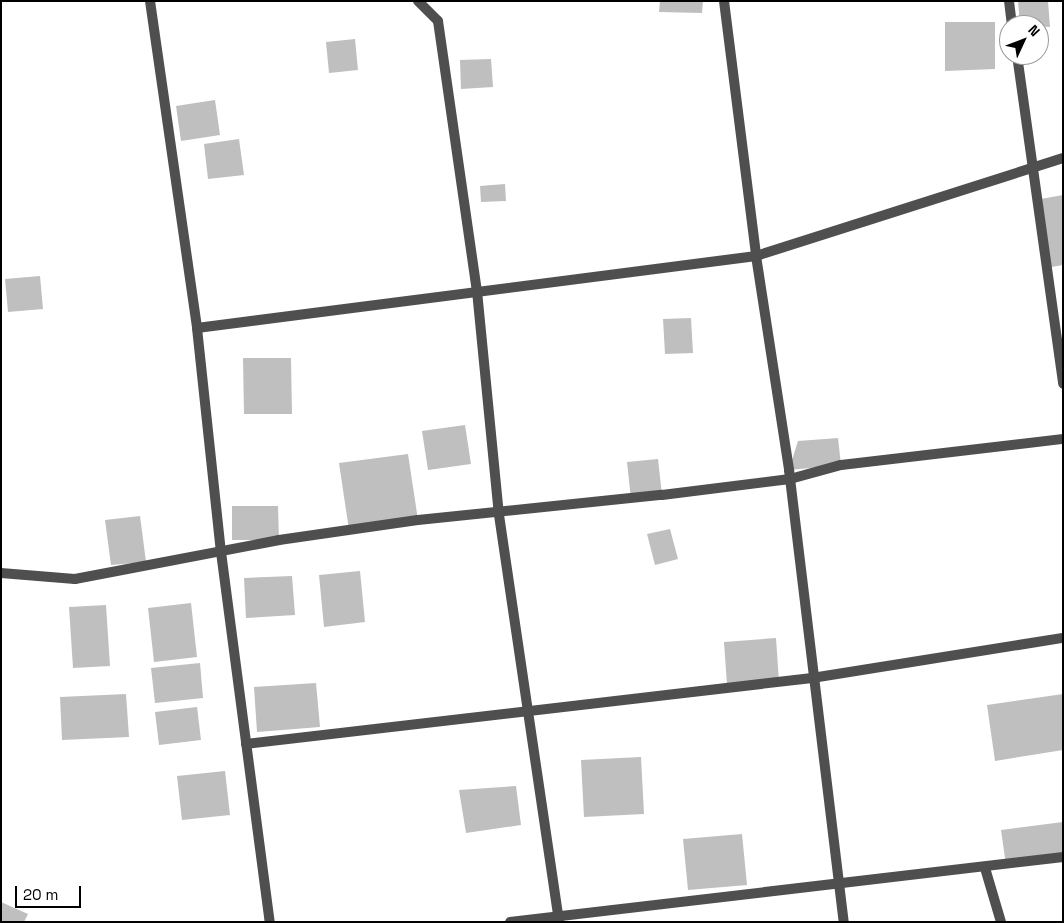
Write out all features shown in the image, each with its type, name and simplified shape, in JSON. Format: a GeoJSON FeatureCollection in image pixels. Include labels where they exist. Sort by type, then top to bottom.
{"type":"FeatureCollection","features":[{"type":"Feature","properties":{"kind":"street"},"geometry":{"type":"LineString","coordinates":[[150,1],[197,328],[221,552],[270,922]]}},
{"type":"Feature","properties":{"kind":"street"},"geometry":{"type":"LineString","coordinates":[[418,1],[438,21],[477,291],[499,515],[559,919]]}},
{"type":"Feature","properties":{"kind":"street"},"geometry":{"type":"LineString","coordinates":[[724,1],[756,256],[790,478],[812,678],[844,922]]}},
{"type":"Feature","properties":{"kind":"street"},"geometry":{"type":"LineString","coordinates":[[1009,1],[1011,15]]}},
{"type":"Feature","properties":{"kind":"street"},"geometry":{"type":"LineString","coordinates":[[1018,65],[1063,384]]}},
{"type":"Feature","properties":{"kind":"street"},"geometry":{"type":"LineString","coordinates":[[197,328],[756,256],[1063,158]]}},
{"type":"Feature","properties":{"kind":"street"},"geometry":{"type":"LineString","coordinates":[[1,573],[75,579],[221,552],[418,520],[499,515],[790,478],[841,465],[1063,440]]}},
{"type":"Feature","properties":{"kind":"street"},"geometry":{"type":"LineString","coordinates":[[246,744],[812,678],[1063,638]]}},
{"type":"Feature","properties":{"kind":"street"},"geometry":{"type":"LineString","coordinates":[[510,922],[559,919],[1063,857]]}},
{"type":"Feature","properties":{"kind":"street"},"geometry":{"type":"LineString","coordinates":[[985,868],[1000,922]]}},
{"type":"Feature","properties":{"kind":"building"},"geometry":{"type":"Polygon","coordinates":[[[660,1],[703,1],[702,13],[659,12],[660,1]]]}},
{"type":"Feature","properties":{"kind":"building"},"geometry":{"type":"Polygon","coordinates":[[[1018,1],[1048,1],[1050,27],[1049,15],[1019,15],[1018,1]]]}},
{"type":"Feature","properties":{"kind":"building"},"geometry":{"type":"Polygon","coordinates":[[[945,22],[995,22],[995,69],[945,71],[945,22]]]}},
{"type":"Feature","properties":{"kind":"building"},"geometry":{"type":"Polygon","coordinates":[[[355,39],[358,70],[329,73],[326,42],[355,39]]]}},
{"type":"Feature","properties":{"kind":"building"},"geometry":{"type":"Polygon","coordinates":[[[491,59],[493,87],[461,89],[460,60],[491,59]]]}},
{"type":"Feature","properties":{"kind":"building"},"geometry":{"type":"Polygon","coordinates":[[[215,100],[220,135],[181,141],[176,106],[215,100]]]}},
{"type":"Feature","properties":{"kind":"building"},"geometry":{"type":"Polygon","coordinates":[[[239,139],[244,175],[208,179],[204,144],[239,139]]]}},
{"type":"Feature","properties":{"kind":"building"},"geometry":{"type":"Polygon","coordinates":[[[505,184],[506,201],[481,202],[480,186],[505,184]]]}},
{"type":"Feature","properties":{"kind":"building"},"geometry":{"type":"Polygon","coordinates":[[[1063,195],[1063,265],[1046,268],[1035,200],[1063,195]]]}},
{"type":"Feature","properties":{"kind":"building"},"geometry":{"type":"Polygon","coordinates":[[[40,276],[43,309],[8,312],[5,279],[40,276]]]}},
{"type":"Feature","properties":{"kind":"building"},"geometry":{"type":"Polygon","coordinates":[[[691,318],[693,353],[665,354],[663,319],[691,318]]]}},
{"type":"Feature","properties":{"kind":"building"},"geometry":{"type":"Polygon","coordinates":[[[243,358],[291,358],[292,414],[244,414],[243,358]]]}},
{"type":"Feature","properties":{"kind":"building"},"geometry":{"type":"Polygon","coordinates":[[[465,425],[471,464],[428,470],[422,431],[465,425]]]}},
{"type":"Feature","properties":{"kind":"building"},"geometry":{"type":"Polygon","coordinates":[[[838,438],[841,465],[789,470],[798,441],[838,438]]]}},
{"type":"Feature","properties":{"kind":"building"},"geometry":{"type":"Polygon","coordinates":[[[408,454],[418,520],[349,530],[339,463],[408,454]]]}},
{"type":"Feature","properties":{"kind":"building"},"geometry":{"type":"Polygon","coordinates":[[[658,459],[662,495],[631,499],[627,462],[658,459]]]}},
{"type":"Feature","properties":{"kind":"building"},"geometry":{"type":"Polygon","coordinates":[[[232,506],[278,506],[279,540],[232,540],[232,506]]]}},
{"type":"Feature","properties":{"kind":"building"},"geometry":{"type":"Polygon","coordinates":[[[140,516],[146,562],[111,565],[105,520],[140,516]]]}},
{"type":"Feature","properties":{"kind":"building"},"geometry":{"type":"Polygon","coordinates":[[[670,529],[678,559],[655,565],[647,534],[670,529]]]}},
{"type":"Feature","properties":{"kind":"building"},"geometry":{"type":"Polygon","coordinates":[[[360,571],[365,622],[324,627],[319,575],[360,571]]]}},
{"type":"Feature","properties":{"kind":"building"},"geometry":{"type":"Polygon","coordinates":[[[292,576],[295,615],[246,618],[244,578],[292,576]]]}},
{"type":"Feature","properties":{"kind":"building"},"geometry":{"type":"Polygon","coordinates":[[[191,603],[197,657],[154,662],[148,608],[191,603]]]}},
{"type":"Feature","properties":{"kind":"building"},"geometry":{"type":"Polygon","coordinates":[[[106,605],[110,666],[73,668],[69,607],[106,605]]]}},
{"type":"Feature","properties":{"kind":"building"},"geometry":{"type":"Polygon","coordinates":[[[776,638],[779,682],[727,685],[724,642],[776,638]]]}},
{"type":"Feature","properties":{"kind":"building"},"geometry":{"type":"Polygon","coordinates":[[[200,663],[203,698],[155,703],[151,668],[200,663]]]}},
{"type":"Feature","properties":{"kind":"building"},"geometry":{"type":"Polygon","coordinates":[[[316,683],[320,727],[257,732],[254,687],[316,683]]]}},
{"type":"Feature","properties":{"kind":"building"},"geometry":{"type":"Polygon","coordinates":[[[126,694],[129,737],[62,740],[60,697],[126,694]]]}},
{"type":"Feature","properties":{"kind":"building"},"geometry":{"type":"Polygon","coordinates":[[[1063,694],[1063,750],[995,761],[987,705],[1063,694]]]}},
{"type":"Feature","properties":{"kind":"building"},"geometry":{"type":"Polygon","coordinates":[[[197,707],[201,740],[159,745],[155,712],[197,707]]]}},
{"type":"Feature","properties":{"kind":"building"},"geometry":{"type":"Polygon","coordinates":[[[641,757],[644,814],[584,817],[581,760],[641,757]]]}},
{"type":"Feature","properties":{"kind":"building"},"geometry":{"type":"Polygon","coordinates":[[[225,771],[230,815],[182,820],[177,776],[225,771]]]}},
{"type":"Feature","properties":{"kind":"building"},"geometry":{"type":"Polygon","coordinates":[[[516,786],[521,825],[466,833],[459,790],[516,786]]]}},
{"type":"Feature","properties":{"kind":"building"},"geometry":{"type":"Polygon","coordinates":[[[1063,822],[1063,857],[1006,865],[1001,830],[1063,822]]]}},
{"type":"Feature","properties":{"kind":"building"},"geometry":{"type":"Polygon","coordinates":[[[742,834],[747,885],[688,890],[683,839],[742,834]]]}},
{"type":"Feature","properties":{"kind":"building"},"geometry":{"type":"Polygon","coordinates":[[[1,902],[28,914],[24,922],[1,922],[1,902]]]}}]}
